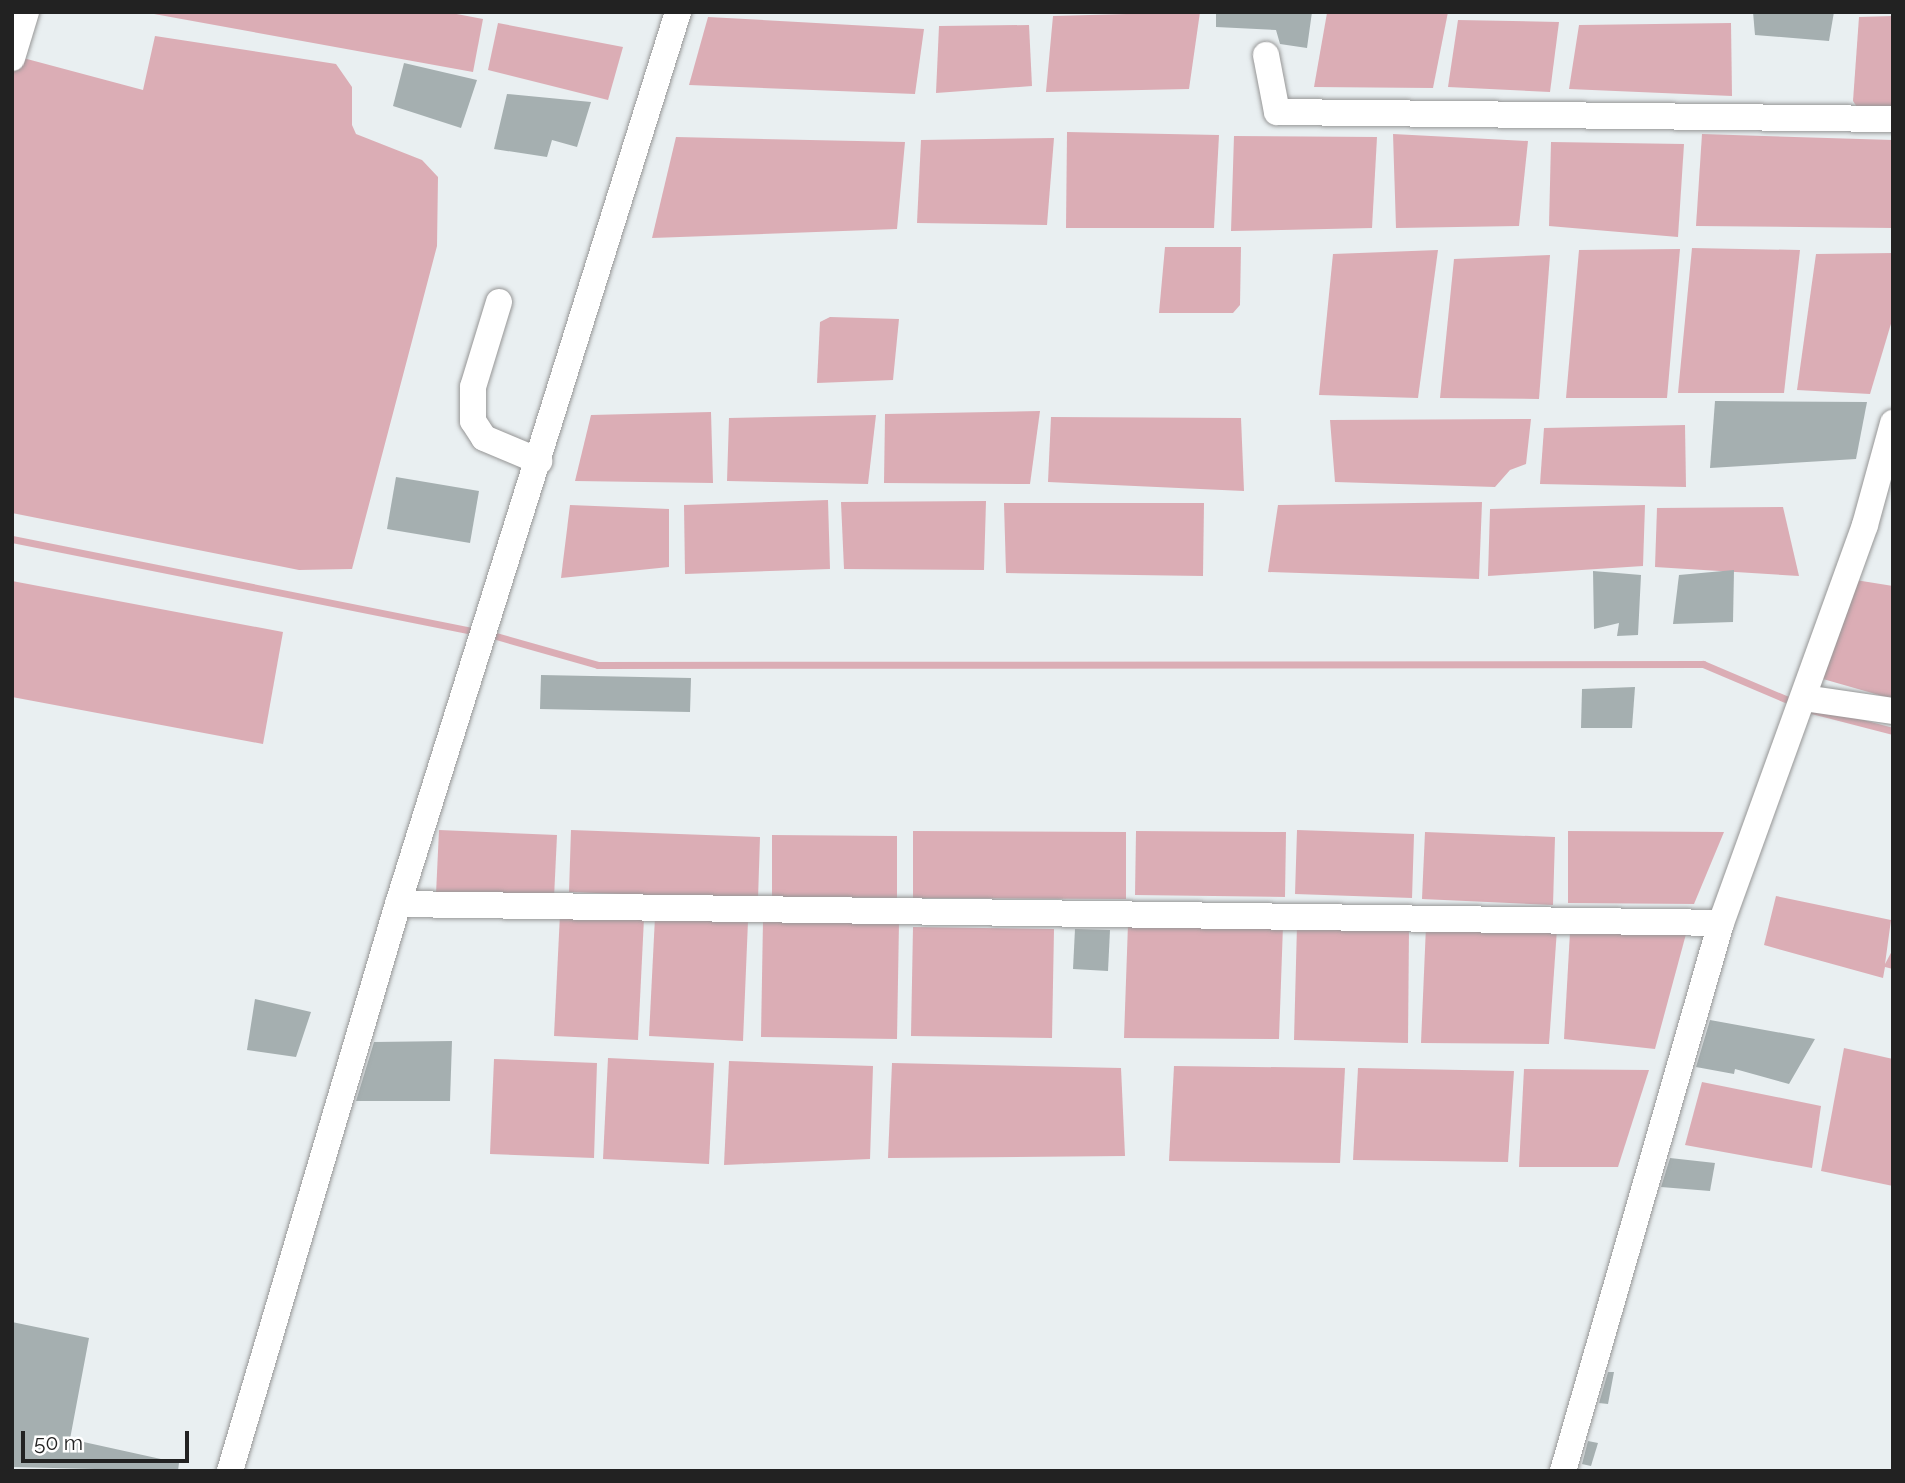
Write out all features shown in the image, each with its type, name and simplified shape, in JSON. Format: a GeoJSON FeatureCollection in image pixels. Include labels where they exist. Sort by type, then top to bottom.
{"type":"FeatureCollection","features":[{"type":"Feature","properties":{"kind":"street"},"geometry":{"type":"LineString","coordinates":[[12,58],[26,12]]}},
{"type":"Feature","properties":{"kind":"street"},"geometry":{"type":"LineString","coordinates":[[230,1471],[398,904],[678,12]]}},
{"type":"Feature","properties":{"kind":"street"},"geometry":{"type":"LineString","coordinates":[[1266,55],[1277,112],[1893,118]]}},
{"type":"Feature","properties":{"kind":"street"},"geometry":{"type":"LineString","coordinates":[[499,302],[473,387],[473,421],[484,438],[539,461]]}},
{"type":"Feature","properties":{"kind":"street"},"geometry":{"type":"LineString","coordinates":[[1563,1471],[1721,923],[1865,526],[1893,423]]}},
{"type":"Feature","properties":{"kind":"street"},"geometry":{"type":"LineString","coordinates":[[1804,698],[1893,711]]}},
{"type":"Feature","properties":{"kind":"street"},"geometry":{"type":"LineString","coordinates":[[398,904],[1721,923]]}},
{"type":"Feature","properties":{"kind":"shaded area"},"geometry":{"type":"Polygon","coordinates":[[[143,12],[446,12],[483,19],[473,72],[143,12]]]}},
{"type":"Feature","properties":{"kind":"shaded area"},"geometry":{"type":"Polygon","coordinates":[[[1200,12],[1189,89],[1046,92],[1053,16],[1200,12]]]}},
{"type":"Feature","properties":{"kind":"shaded area"},"geometry":{"type":"Polygon","coordinates":[[[1448,12],[1433,88],[1314,87],[1327,13],[1448,12]]]}},
{"type":"Feature","properties":{"kind":"shaded area"},"geometry":{"type":"Polygon","coordinates":[[[1893,16],[1893,109],[1857,107],[1853,101],[1859,17],[1893,16]]]}},
{"type":"Feature","properties":{"kind":"shaded area"},"geometry":{"type":"Polygon","coordinates":[[[708,17],[924,29],[915,94],[689,85],[708,17]]]}},
{"type":"Feature","properties":{"kind":"shaded area"},"geometry":{"type":"Polygon","coordinates":[[[1458,20],[1559,22],[1550,92],[1448,87],[1458,20]]]}},
{"type":"Feature","properties":{"kind":"shaded area"},"geometry":{"type":"Polygon","coordinates":[[[498,23],[623,47],[608,100],[488,70],[498,23]]]}},
{"type":"Feature","properties":{"kind":"shaded area"},"geometry":{"type":"Polygon","coordinates":[[[1731,23],[1732,96],[1569,89],[1579,25],[1731,23]]]}},
{"type":"Feature","properties":{"kind":"shaded area"},"geometry":{"type":"Polygon","coordinates":[[[1029,25],[1032,86],[936,93],[939,26],[1029,25]]]}},
{"type":"Feature","properties":{"kind":"shaded area"},"geometry":{"type":"Polygon","coordinates":[[[155,36],[336,64],[352,87],[352,125],[356,134],[422,160],[438,177],[437,246],[352,569],[299,570],[12,513],[12,55],[143,90],[155,36]]]}},
{"type":"Feature","properties":{"kind":"shaded area"},"geometry":{"type":"Polygon","coordinates":[[[1067,132],[1219,135],[1214,228],[1066,228],[1067,132]]]}},
{"type":"Feature","properties":{"kind":"shaded area"},"geometry":{"type":"Polygon","coordinates":[[[1393,134],[1528,141],[1519,226],[1396,228],[1393,134]]]}},
{"type":"Feature","properties":{"kind":"shaded area"},"geometry":{"type":"Polygon","coordinates":[[[1702,134],[1893,140],[1893,228],[1696,226],[1702,134]]]}},
{"type":"Feature","properties":{"kind":"shaded area"},"geometry":{"type":"Polygon","coordinates":[[[1234,136],[1377,137],[1372,228],[1231,231],[1234,136]]]}},
{"type":"Feature","properties":{"kind":"shaded area"},"geometry":{"type":"Polygon","coordinates":[[[676,137],[905,142],[897,229],[652,238],[676,137]]]}},
{"type":"Feature","properties":{"kind":"shaded area"},"geometry":{"type":"Polygon","coordinates":[[[1054,138],[1047,225],[917,223],[921,140],[1054,138]]]}},
{"type":"Feature","properties":{"kind":"shaded area"},"geometry":{"type":"Polygon","coordinates":[[[1551,142],[1684,144],[1678,237],[1549,226],[1551,142]]]}},
{"type":"Feature","properties":{"kind":"shaded area"},"geometry":{"type":"Polygon","coordinates":[[[1165,247],[1241,247],[1240,305],[1233,313],[1159,313],[1165,247]]]}},
{"type":"Feature","properties":{"kind":"shaded area"},"geometry":{"type":"Polygon","coordinates":[[[1692,248],[1800,250],[1784,393],[1678,393],[1692,248]]]}},
{"type":"Feature","properties":{"kind":"shaded area"},"geometry":{"type":"Polygon","coordinates":[[[1680,249],[1667,398],[1566,398],[1579,250],[1680,249]]]}},
{"type":"Feature","properties":{"kind":"shaded area"},"geometry":{"type":"Polygon","coordinates":[[[1438,250],[1418,398],[1319,395],[1333,254],[1438,250]]]}},
{"type":"Feature","properties":{"kind":"shaded area"},"geometry":{"type":"Polygon","coordinates":[[[1893,253],[1893,317],[1870,394],[1797,390],[1816,254],[1893,253]]]}},
{"type":"Feature","properties":{"kind":"shaded area"},"geometry":{"type":"Polygon","coordinates":[[[1550,255],[1539,399],[1440,398],[1454,259],[1550,255]]]}},
{"type":"Feature","properties":{"kind":"shaded area"},"geometry":{"type":"Polygon","coordinates":[[[830,317],[899,319],[893,380],[817,383],[820,322],[830,317]]]}},
{"type":"Feature","properties":{"kind":"shaded area"},"geometry":{"type":"Polygon","coordinates":[[[1040,411],[1030,484],[884,483],[885,414],[1040,411]]]}},
{"type":"Feature","properties":{"kind":"shaded area"},"geometry":{"type":"Polygon","coordinates":[[[711,412],[713,483],[575,481],[591,415],[711,412]]]}},
{"type":"Feature","properties":{"kind":"shaded area"},"geometry":{"type":"Polygon","coordinates":[[[876,415],[868,484],[727,481],[729,418],[876,415]]]}},
{"type":"Feature","properties":{"kind":"shaded area"},"geometry":{"type":"Polygon","coordinates":[[[1051,417],[1241,418],[1244,491],[1048,482],[1051,417]]]}},
{"type":"Feature","properties":{"kind":"shaded area"},"geometry":{"type":"Polygon","coordinates":[[[1531,419],[1526,464],[1510,470],[1495,487],[1335,482],[1330,420],[1531,419]]]}},
{"type":"Feature","properties":{"kind":"shaded area"},"geometry":{"type":"Polygon","coordinates":[[[1685,425],[1686,487],[1540,484],[1544,428],[1685,425]]]}},
{"type":"Feature","properties":{"kind":"shaded area"},"geometry":{"type":"Polygon","coordinates":[[[828,500],[830,569],[685,574],[684,505],[828,500]]]}},
{"type":"Feature","properties":{"kind":"shaded area"},"geometry":{"type":"Polygon","coordinates":[[[986,501],[984,570],[844,569],[841,502],[986,501]]]}},
{"type":"Feature","properties":{"kind":"shaded area"},"geometry":{"type":"Polygon","coordinates":[[[1482,502],[1479,579],[1268,572],[1278,505],[1482,502]]]}},
{"type":"Feature","properties":{"kind":"shaded area"},"geometry":{"type":"Polygon","coordinates":[[[1004,503],[1204,503],[1203,576],[1006,573],[1004,503]]]}},
{"type":"Feature","properties":{"kind":"shaded area"},"geometry":{"type":"Polygon","coordinates":[[[570,505],[669,509],[669,567],[561,578],[570,505]]]}},
{"type":"Feature","properties":{"kind":"shaded area"},"geometry":{"type":"Polygon","coordinates":[[[1645,505],[1643,566],[1488,576],[1490,509],[1645,505]]]}},
{"type":"Feature","properties":{"kind":"shaded area"},"geometry":{"type":"Polygon","coordinates":[[[1783,507],[1799,576],[1655,567],[1657,508],[1783,507]]]}},
{"type":"Feature","properties":{"kind":"shaded area"},"geometry":{"type":"Polygon","coordinates":[[[1843,578],[1893,586],[1893,699],[1816,677],[1843,578]]]}},
{"type":"Feature","properties":{"kind":"shaded area"},"geometry":{"type":"Polygon","coordinates":[[[12,581],[283,632],[263,744],[12,697],[12,581]]]}},
{"type":"Feature","properties":{"kind":"shaded area"},"geometry":{"type":"Polygon","coordinates":[[[439,830],[557,835],[554,898],[436,894],[439,830]]]}},
{"type":"Feature","properties":{"kind":"shaded area"},"geometry":{"type":"Polygon","coordinates":[[[571,830],[760,837],[758,899],[569,892],[571,830]]]}},
{"type":"Feature","properties":{"kind":"shaded area"},"geometry":{"type":"Polygon","coordinates":[[[1297,830],[1414,834],[1412,898],[1295,894],[1297,830]]]}},
{"type":"Feature","properties":{"kind":"shaded area"},"geometry":{"type":"Polygon","coordinates":[[[913,831],[1126,832],[1126,899],[913,898],[913,831]]]}},
{"type":"Feature","properties":{"kind":"shaded area"},"geometry":{"type":"Polygon","coordinates":[[[1136,831],[1286,832],[1285,897],[1135,895],[1136,831]]]}},
{"type":"Feature","properties":{"kind":"shaded area"},"geometry":{"type":"Polygon","coordinates":[[[1568,831],[1724,832],[1694,904],[1568,903],[1568,831]]]}},
{"type":"Feature","properties":{"kind":"shaded area"},"geometry":{"type":"Polygon","coordinates":[[[1425,832],[1555,837],[1553,905],[1422,899],[1425,832]]]}},
{"type":"Feature","properties":{"kind":"shaded area"},"geometry":{"type":"Polygon","coordinates":[[[772,835],[897,836],[897,898],[772,897],[772,835]]]}},
{"type":"Feature","properties":{"kind":"shaded area"},"geometry":{"type":"Polygon","coordinates":[[[1776,896],[1891,920],[1885,964],[1893,949],[1893,969],[1885,967],[1883,978],[1764,945],[1776,896]]]}},
{"type":"Feature","properties":{"kind":"shaded area"},"geometry":{"type":"Polygon","coordinates":[[[560,914],[644,918],[638,1040],[554,1036],[560,914]]]}},
{"type":"Feature","properties":{"kind":"shaded area"},"geometry":{"type":"Polygon","coordinates":[[[655,917],[748,921],[743,1041],[649,1036],[655,917]]]}},
{"type":"Feature","properties":{"kind":"shaded area"},"geometry":{"type":"Polygon","coordinates":[[[763,920],[899,922],[897,1039],[761,1037],[763,920]]]}},
{"type":"Feature","properties":{"kind":"shaded area"},"geometry":{"type":"Polygon","coordinates":[[[1128,924],[1283,925],[1279,1039],[1124,1038],[1128,924]]]}},
{"type":"Feature","properties":{"kind":"shaded area"},"geometry":{"type":"Polygon","coordinates":[[[1297,925],[1409,928],[1408,1043],[1294,1040],[1297,925]]]}},
{"type":"Feature","properties":{"kind":"shaded area"},"geometry":{"type":"Polygon","coordinates":[[[1426,926],[1557,929],[1549,1044],[1421,1043],[1426,926]]]}},
{"type":"Feature","properties":{"kind":"shaded area"},"geometry":{"type":"Polygon","coordinates":[[[913,927],[1054,929],[1052,1038],[911,1036],[913,927]]]}},
{"type":"Feature","properties":{"kind":"shaded area"},"geometry":{"type":"Polygon","coordinates":[[[1570,932],[1686,934],[1655,1049],[1564,1039],[1570,932]]]}},
{"type":"Feature","properties":{"kind":"shaded area"},"geometry":{"type":"Polygon","coordinates":[[[1844,1048],[1893,1059],[1893,1186],[1821,1171],[1844,1048]]]}},
{"type":"Feature","properties":{"kind":"shaded area"},"geometry":{"type":"Polygon","coordinates":[[[608,1058],[714,1063],[709,1164],[603,1159],[608,1058]]]}},
{"type":"Feature","properties":{"kind":"shaded area"},"geometry":{"type":"Polygon","coordinates":[[[494,1059],[597,1063],[594,1158],[490,1154],[494,1059]]]}},
{"type":"Feature","properties":{"kind":"shaded area"},"geometry":{"type":"Polygon","coordinates":[[[729,1061],[873,1066],[870,1159],[724,1165],[729,1061]]]}},
{"type":"Feature","properties":{"kind":"shaded area"},"geometry":{"type":"Polygon","coordinates":[[[892,1063],[1121,1068],[1125,1156],[888,1158],[892,1063]]]}},
{"type":"Feature","properties":{"kind":"shaded area"},"geometry":{"type":"Polygon","coordinates":[[[1174,1066],[1345,1068],[1340,1163],[1169,1161],[1174,1066]]]}},
{"type":"Feature","properties":{"kind":"shaded area"},"geometry":{"type":"Polygon","coordinates":[[[1358,1068],[1514,1071],[1508,1162],[1353,1160],[1358,1068]]]}},
{"type":"Feature","properties":{"kind":"shaded area"},"geometry":{"type":"Polygon","coordinates":[[[1524,1069],[1649,1070],[1618,1167],[1519,1167],[1524,1069]]]}},
{"type":"Feature","properties":{"kind":"shaded area"},"geometry":{"type":"Polygon","coordinates":[[[1702,1082],[1821,1106],[1812,1168],[1685,1145],[1702,1082]]]}},
{"type":"Feature","properties":{"kind":"building"},"geometry":{"type":"Polygon","coordinates":[[[1216,12],[1312,12],[1307,48],[1280,44],[1276,30],[1216,27],[1216,12]]]}},
{"type":"Feature","properties":{"kind":"building"},"geometry":{"type":"Polygon","coordinates":[[[1753,12],[1834,12],[1829,41],[1755,35],[1753,12]]]}},
{"type":"Feature","properties":{"kind":"building"},"geometry":{"type":"Polygon","coordinates":[[[404,63],[477,80],[461,128],[393,106],[404,63]]]}},
{"type":"Feature","properties":{"kind":"building"},"geometry":{"type":"Polygon","coordinates":[[[507,94],[591,102],[577,147],[552,140],[547,157],[494,149],[507,94]]]}},
{"type":"Feature","properties":{"kind":"building"},"geometry":{"type":"Polygon","coordinates":[[[1715,401],[1867,402],[1856,459],[1710,468],[1715,401]]]}},
{"type":"Feature","properties":{"kind":"building"},"geometry":{"type":"Polygon","coordinates":[[[396,477],[479,491],[470,543],[387,529],[396,477]]]}},
{"type":"Feature","properties":{"kind":"building"},"geometry":{"type":"Polygon","coordinates":[[[1734,570],[1733,622],[1673,624],[1679,575],[1734,570]]]}},
{"type":"Feature","properties":{"kind":"building"},"geometry":{"type":"Polygon","coordinates":[[[1593,571],[1641,575],[1638,635],[1617,636],[1619,623],[1594,629],[1593,571]]]}},
{"type":"Feature","properties":{"kind":"building"},"geometry":{"type":"Polygon","coordinates":[[[541,675],[691,678],[690,712],[540,709],[541,675]]]}},
{"type":"Feature","properties":{"kind":"building"},"geometry":{"type":"Polygon","coordinates":[[[1635,687],[1632,728],[1581,728],[1582,689],[1635,687]]]}},
{"type":"Feature","properties":{"kind":"building"},"geometry":{"type":"Polygon","coordinates":[[[1075,929],[1110,930],[1108,971],[1073,969],[1075,929]]]}},
{"type":"Feature","properties":{"kind":"building"},"geometry":{"type":"Polygon","coordinates":[[[255,999],[311,1012],[296,1057],[247,1050],[255,999]]]}},
{"type":"Feature","properties":{"kind":"building"},"geometry":{"type":"Polygon","coordinates":[[[1710,1020],[1815,1039],[1789,1084],[1735,1069],[1734,1074],[1696,1067],[1710,1020]]]}},
{"type":"Feature","properties":{"kind":"building"},"geometry":{"type":"Polygon","coordinates":[[[452,1041],[450,1101],[356,1101],[374,1042],[452,1041]]]}},
{"type":"Feature","properties":{"kind":"building"},"geometry":{"type":"Polygon","coordinates":[[[1670,1158],[1715,1163],[1710,1191],[1661,1187],[1670,1158]]]}},
{"type":"Feature","properties":{"kind":"building"},"geometry":{"type":"Polygon","coordinates":[[[12,1322],[89,1338],[70,1439],[179,1463],[178,1471],[12,1467],[12,1322]]]}},
{"type":"Feature","properties":{"kind":"building"},"geometry":{"type":"Polygon","coordinates":[[[1608,1372],[1614,1372],[1608,1404],[1599,1403],[1608,1372]]]}},
{"type":"Feature","properties":{"kind":"building"},"geometry":{"type":"Polygon","coordinates":[[[1588,1441],[1598,1443],[1591,1466],[1582,1464],[1588,1441]]]}},
{"type":"Feature","properties":{"kind":"waterway"},"geometry":{"type":"LineString","coordinates":[[12,539],[478,632]]}},
{"type":"Feature","properties":{"kind":"waterway"},"geometry":{"type":"LineString","coordinates":[[489,634],[598,665],[1703,664],[1795,703]]}},
{"type":"Feature","properties":{"kind":"waterway"},"geometry":{"type":"LineString","coordinates":[[1812,710],[1893,731]]}}]}
